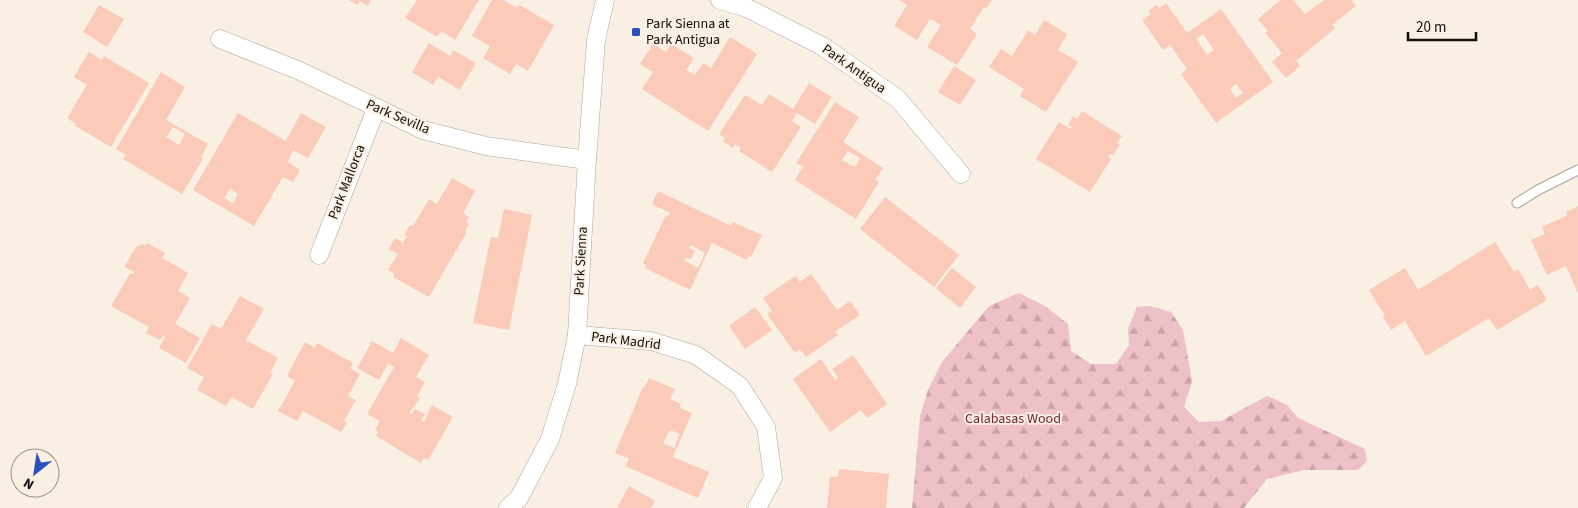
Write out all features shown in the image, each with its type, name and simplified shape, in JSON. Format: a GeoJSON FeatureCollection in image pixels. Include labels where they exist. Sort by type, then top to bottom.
{"type":"FeatureCollection","features":[{"type":"Feature","properties":{"kind":"street","name":"Park Sienna"},"geometry":{"type":"LineString","coordinates":[[508,508],[519,498],[550,439],[567,384],[577,335],[596,40],[604,0]]}},
{"type":"Feature","properties":{"kind":"street","name":"Park Antigua"},"geometry":{"type":"LineString","coordinates":[[720,0],[747,8],[822,46],[898,99],[961,174]]}},
{"type":"Feature","properties":{"kind":"street","name":"Park Sevilla"},"geometry":{"type":"LineString","coordinates":[[220,39],[300,71],[423,130],[486,146],[587,160]]}},
{"type":"Feature","properties":{"kind":"street","name":"Park Mallorca"},"geometry":{"type":"LineString","coordinates":[[319,255],[376,109]]}},
{"type":"Feature","properties":{"kind":"street","name":"Park Madrid"},"geometry":{"type":"LineString","coordinates":[[577,335],[651,341],[696,355],[740,386],[766,427],[772,478],[757,508]]}},
{"type":"Feature","properties":{"kind":"lane"},"geometry":{"type":"LineString","coordinates":[[1517,203],[1578,170]]}},
{"type":"Feature","properties":{"kind":"green space","name":"Calabasas Wood"},"geometry":{"type":"Polygon","coordinates":[[[1019,293],[1045,306],[1068,324],[1071,351],[1091,364],[1116,364],[1129,345],[1128,329],[1137,307],[1150,306],[1171,312],[1183,330],[1192,381],[1184,407],[1199,422],[1221,421],[1267,396],[1287,405],[1298,418],[1365,449],[1367,461],[1358,470],[1304,470],[1267,479],[1244,508],[912,508],[920,416],[928,390],[942,362],[989,306],[1019,293]]]}},
{"type":"Feature","properties":{"kind":"building"},"geometry":{"type":"Polygon","coordinates":[[[349,0],[371,0],[368,6],[360,1],[358,5],[349,0]]]}},
{"type":"Feature","properties":{"kind":"building"},"geometry":{"type":"Polygon","coordinates":[[[417,0],[479,0],[455,40],[441,31],[437,37],[405,18],[417,0]]]}},
{"type":"Feature","properties":{"kind":"building"},"geometry":{"type":"Polygon","coordinates":[[[492,0],[503,0],[517,8],[519,5],[554,25],[528,71],[516,64],[510,74],[483,58],[490,46],[472,36],[492,0]]]}},
{"type":"Feature","properties":{"kind":"building"},"geometry":{"type":"Polygon","coordinates":[[[899,0],[992,0],[986,8],[984,7],[970,29],[977,34],[957,65],[927,47],[941,25],[930,19],[917,40],[894,26],[907,5],[899,0]]]}},
{"type":"Feature","properties":{"kind":"building"},"geometry":{"type":"Polygon","coordinates":[[[1280,0],[1293,0],[1305,14],[1324,0],[1351,0],[1356,6],[1332,25],[1335,28],[1296,61],[1300,66],[1286,78],[1272,62],[1282,53],[1265,33],[1268,31],[1258,19],[1280,0]]]}},
{"type":"Feature","properties":{"kind":"building"},"geometry":{"type":"Polygon","coordinates":[[[1166,3],[1187,33],[1221,9],[1273,82],[1216,123],[1181,74],[1187,69],[1170,45],[1163,50],[1142,20],[1151,14],[1148,11],[1157,5],[1159,8],[1166,3]],[[1203,34],[1196,39],[1207,55],[1214,50],[1203,34]],[[1236,84],[1230,89],[1236,98],[1243,93],[1236,84]]]}},
{"type":"Feature","properties":{"kind":"building"},"geometry":{"type":"Polygon","coordinates":[[[99,5],[124,19],[107,47],[83,32],[99,5]]]}},
{"type":"Feature","properties":{"kind":"building"},"geometry":{"type":"Polygon","coordinates":[[[1044,20],[1067,34],[1058,50],[1078,62],[1046,112],[1020,96],[1024,89],[989,67],[1001,49],[1012,56],[1028,30],[1035,35],[1044,20]]]}},
{"type":"Feature","properties":{"kind":"building"},"geometry":{"type":"Polygon","coordinates":[[[730,37],[757,54],[708,131],[642,89],[653,72],[640,64],[653,44],[666,52],[671,44],[694,58],[686,70],[695,75],[703,63],[711,68],[730,37]]]}},
{"type":"Feature","properties":{"kind":"building"},"geometry":{"type":"Polygon","coordinates":[[[429,43],[450,56],[453,50],[476,63],[460,90],[438,77],[433,85],[412,72],[429,43]]]}},
{"type":"Feature","properties":{"kind":"building"},"geometry":{"type":"Polygon","coordinates":[[[89,52],[102,60],[104,56],[149,83],[111,147],[75,126],[76,124],[67,118],[87,85],[74,77],[89,52]]]}},
{"type":"Feature","properties":{"kind":"building"},"geometry":{"type":"Polygon","coordinates":[[[954,66],[976,80],[960,105],[938,92],[954,66]]]}},
{"type":"Feature","properties":{"kind":"building"},"geometry":{"type":"Polygon","coordinates":[[[161,72],[185,87],[166,120],[208,144],[201,158],[203,159],[182,194],[123,159],[126,155],[116,149],[161,72]],[[173,127],[166,137],[179,145],[185,134],[173,127]]]}},
{"type":"Feature","properties":{"kind":"building"},"geometry":{"type":"Polygon","coordinates":[[[809,83],[832,97],[815,124],[797,113],[792,121],[801,127],[772,172],[739,151],[741,148],[735,144],[733,148],[723,141],[725,138],[719,134],[745,95],[762,105],[769,94],[793,109],[809,83]]]}},
{"type":"Feature","properties":{"kind":"building"},"geometry":{"type":"Polygon","coordinates":[[[835,102],[859,117],[843,142],[883,168],[875,180],[879,182],[856,219],[795,180],[803,167],[796,163],[835,102]],[[848,151],[842,160],[855,167],[860,158],[848,151]]]}},
{"type":"Feature","properties":{"kind":"building"},"geometry":{"type":"Polygon","coordinates":[[[1082,111],[1122,136],[1117,143],[1120,145],[1113,155],[1110,154],[1108,157],[1111,159],[1090,192],[1036,159],[1059,122],[1071,129],[1072,127],[1068,125],[1073,116],[1077,119],[1082,111]]]}},
{"type":"Feature","properties":{"kind":"building"},"geometry":{"type":"Polygon","coordinates":[[[238,113],[286,141],[301,113],[326,127],[308,158],[293,150],[288,162],[300,170],[293,182],[283,177],[254,226],[193,190],[238,113]],[[230,189],[224,198],[233,203],[238,194],[230,189]]]}},
{"type":"Feature","properties":{"kind":"building"},"geometry":{"type":"Polygon","coordinates":[[[452,178],[475,191],[463,213],[469,217],[466,222],[469,224],[466,233],[429,297],[393,277],[395,274],[388,270],[398,254],[389,249],[395,238],[403,243],[407,236],[404,235],[410,225],[413,226],[429,199],[437,204],[452,178]]]}},
{"type":"Feature","properties":{"kind":"building"},"geometry":{"type":"Polygon","coordinates":[[[658,191],[731,226],[733,222],[762,235],[751,257],[748,256],[747,260],[712,243],[690,290],[645,268],[646,265],[643,263],[666,215],[669,216],[670,213],[652,204],[658,191]],[[691,245],[689,248],[695,251],[691,259],[685,258],[684,260],[698,268],[705,253],[691,245]]]}},
{"type":"Feature","properties":{"kind":"building"},"geometry":{"type":"Polygon","coordinates":[[[885,197],[959,255],[934,287],[860,229],[885,197]]]}},
{"type":"Feature","properties":{"kind":"building"},"geometry":{"type":"Polygon","coordinates":[[[1578,206],[1578,293],[1566,266],[1547,275],[1531,240],[1545,234],[1542,227],[1568,215],[1566,212],[1578,206]]]}},
{"type":"Feature","properties":{"kind":"building"},"geometry":{"type":"Polygon","coordinates":[[[504,209],[532,215],[509,330],[473,323],[491,237],[498,238],[504,209]]]}},
{"type":"Feature","properties":{"kind":"building"},"geometry":{"type":"Polygon","coordinates":[[[1495,242],[1514,272],[1518,269],[1530,290],[1538,285],[1547,300],[1497,330],[1489,318],[1426,356],[1405,321],[1391,330],[1369,290],[1405,268],[1418,290],[1495,242]]]}},
{"type":"Feature","properties":{"kind":"building"},"geometry":{"type":"Polygon","coordinates":[[[147,243],[165,253],[162,258],[188,273],[178,291],[190,298],[175,324],[200,338],[186,363],[159,348],[165,336],[163,335],[160,340],[146,333],[149,327],[111,306],[130,273],[133,274],[134,272],[124,267],[136,247],[142,244],[145,246],[147,243]]]}},
{"type":"Feature","properties":{"kind":"building"},"geometry":{"type":"Polygon","coordinates":[[[952,268],[976,287],[960,308],[936,288],[952,268]]]}},
{"type":"Feature","properties":{"kind":"building"},"geometry":{"type":"Polygon","coordinates":[[[811,274],[837,310],[850,301],[860,315],[835,332],[838,335],[806,357],[800,349],[795,353],[767,314],[772,311],[763,298],[795,276],[800,282],[811,274]]]}},
{"type":"Feature","properties":{"kind":"building"},"geometry":{"type":"Polygon","coordinates":[[[240,296],[264,309],[246,340],[278,358],[270,373],[273,374],[253,409],[232,397],[226,406],[197,390],[204,377],[187,368],[212,324],[221,329],[240,296]]]}},
{"type":"Feature","properties":{"kind":"building"},"geometry":{"type":"Polygon","coordinates":[[[755,307],[772,330],[745,349],[729,326],[755,307]]]}},
{"type":"Feature","properties":{"kind":"building"},"geometry":{"type":"Polygon","coordinates":[[[401,338],[429,355],[416,377],[425,382],[417,396],[420,398],[409,413],[412,414],[415,409],[425,414],[421,420],[424,422],[432,405],[453,417],[428,460],[423,458],[421,463],[376,436],[378,432],[375,430],[380,421],[367,414],[394,367],[388,364],[379,380],[357,368],[372,341],[393,353],[401,338]]]}},
{"type":"Feature","properties":{"kind":"building"},"geometry":{"type":"Polygon","coordinates":[[[305,342],[315,348],[317,343],[353,363],[350,368],[360,374],[348,396],[356,400],[344,421],[347,423],[341,432],[303,411],[297,421],[278,411],[295,381],[287,376],[305,342]]]}},
{"type":"Feature","properties":{"kind":"building"},"geometry":{"type":"Polygon","coordinates":[[[853,355],[887,404],[867,418],[861,410],[830,432],[793,379],[821,359],[835,380],[838,377],[832,369],[853,355]]]}},
{"type":"Feature","properties":{"kind":"building"},"geometry":{"type":"Polygon","coordinates":[[[649,378],[675,389],[670,399],[681,404],[680,408],[692,413],[673,457],[709,472],[698,498],[625,466],[629,459],[615,453],[649,378]],[[670,430],[663,443],[674,448],[680,434],[670,430]]]}},
{"type":"Feature","properties":{"kind":"building"},"geometry":{"type":"Polygon","coordinates":[[[839,469],[889,474],[886,508],[827,508],[830,477],[838,477],[839,469]]]}},
{"type":"Feature","properties":{"kind":"building"},"geometry":{"type":"Polygon","coordinates":[[[629,486],[655,501],[651,508],[617,508],[629,486]]]}},
{"type":"Feature","properties":{"kind":"place","name":"Park Sienna at Park Antigua"},"geometry":{"type":"Point","coordinates":[636,32]}}]}
